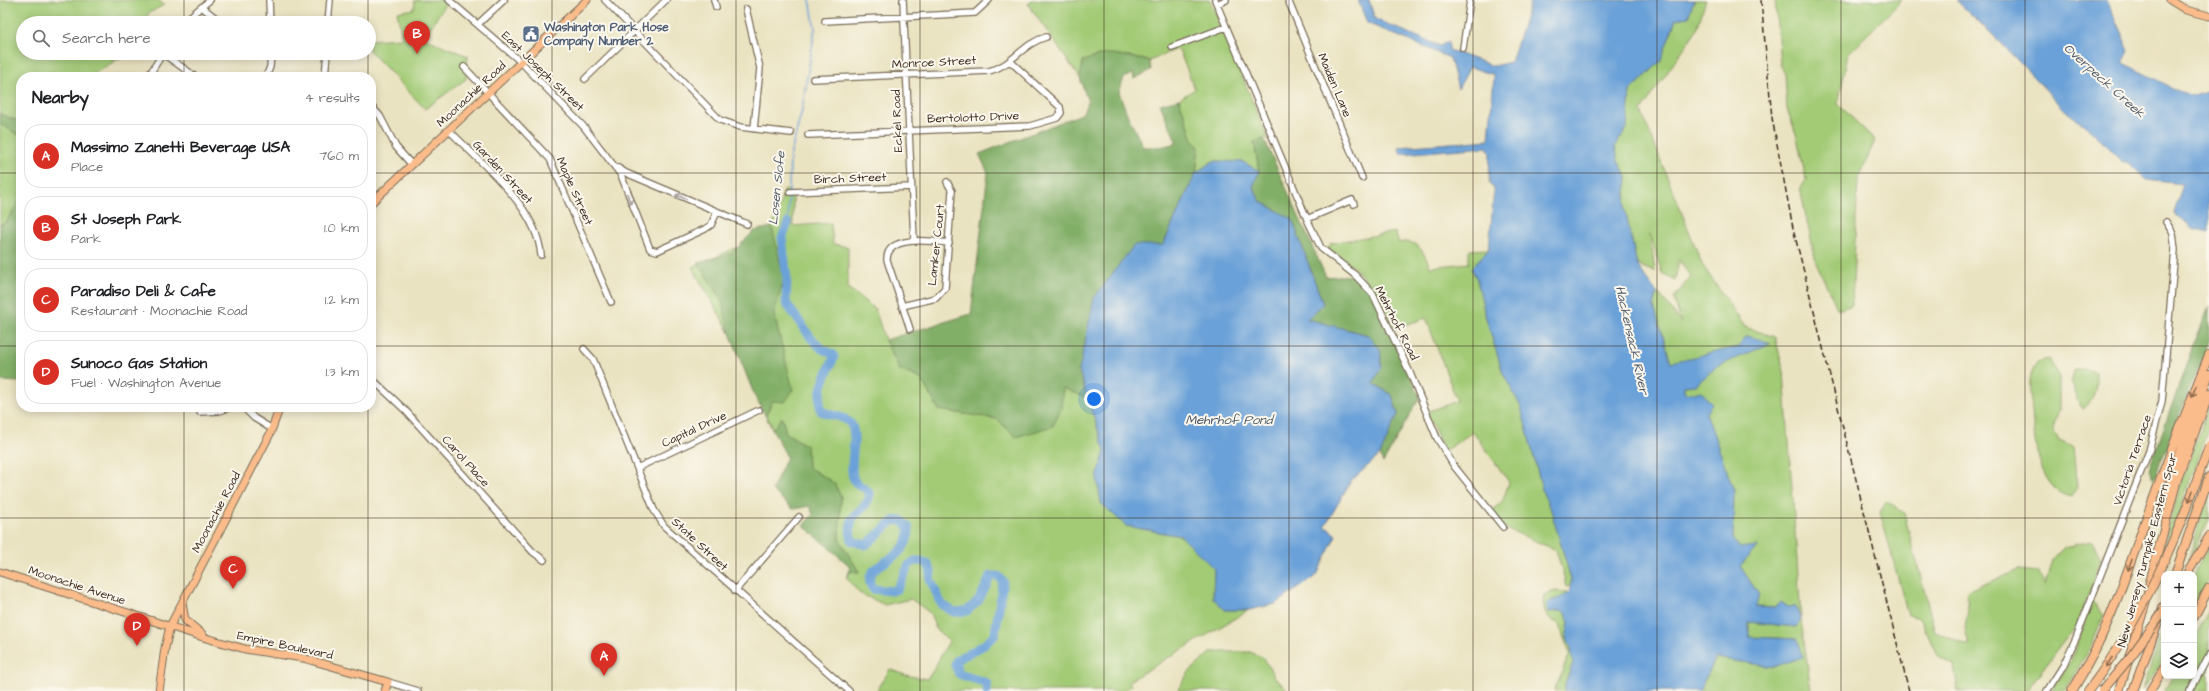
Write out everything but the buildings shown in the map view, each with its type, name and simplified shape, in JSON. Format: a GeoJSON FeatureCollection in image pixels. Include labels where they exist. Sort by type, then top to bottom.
{"type":"FeatureCollection","features":[{"type":"Feature","properties":{"kind":"highway"},"geometry":{"type":"LineString","coordinates":[[2072,691],[2103,633],[2125,579],[2165,468],[2209,355]]}},
{"type":"Feature","properties":{"kind":"highway"},"geometry":{"type":"LineString","coordinates":[[2164,527],[2167,493],[2209,374]]}},
{"type":"Feature","properties":{"kind":"highway","name":"New Jersey Turnpike Eastern Spur"},"geometry":{"type":"LineString","coordinates":[[2119,691],[2138,630],[2182,463],[2209,394]]}},
{"type":"Feature","properties":{"kind":"highway"},"geometry":{"type":"LineString","coordinates":[[2088,691],[2128,632],[2156,582],[2179,530],[2209,446]]}},
{"type":"Feature","properties":{"kind":"highway"},"geometry":{"type":"LineString","coordinates":[[2176,571],[2209,477]]}},
{"type":"Feature","properties":{"kind":"highway"},"geometry":{"type":"LineString","coordinates":[[2190,571],[2209,537]]}},
{"type":"Feature","properties":{"kind":"highway"},"geometry":{"type":"LineString","coordinates":[[2197,611],[2209,588]]}},
{"type":"Feature","properties":{"kind":"highway"},"geometry":{"type":"LineString","coordinates":[[2133,691],[2164,607]]}},
{"type":"Feature","properties":{"kind":"highway"},"geometry":{"type":"LineString","coordinates":[[2102,691],[2132,655],[2161,615]]}},
{"type":"Feature","properties":{"kind":"highway"},"geometry":{"type":"LineString","coordinates":[[2150,691],[2161,673]]}},
{"type":"Feature","properties":{"kind":"main road","name":"Moonachie Road"},"geometry":{"type":"LineString","coordinates":[[376,198],[587,0]]}},
{"type":"Feature","properties":{"kind":"main road"},"geometry":{"type":"LineString","coordinates":[[2170,0],[2186,10],[2209,16]]}},
{"type":"Feature","properties":{"kind":"main road","name":"Moonachie Road"},"geometry":{"type":"LineString","coordinates":[[159,691],[165,648],[170,626],[272,429],[278,412]]}},
{"type":"Feature","properties":{"kind":"main road","name":"Moonachie Avenue"},"geometry":{"type":"LineString","coordinates":[[0,572],[170,626]]}},
{"type":"Feature","properties":{"kind":"main road"},"geometry":{"type":"LineString","coordinates":[[182,603],[185,620],[206,638]]}},
{"type":"Feature","properties":{"kind":"main road","name":"Empire Boulevard"},"geometry":{"type":"LineString","coordinates":[[170,626],[206,638],[245,648],[303,658],[388,682]]}},
{"type":"Feature","properties":{"kind":"main road"},"geometry":{"type":"LineString","coordinates":[[385,691],[388,682]]}},
{"type":"Feature","properties":{"kind":"street"},"geometry":{"type":"LineString","coordinates":[[192,16],[203,8],[210,0]]}},
{"type":"Feature","properties":{"kind":"street"},"geometry":{"type":"LineString","coordinates":[[269,0],[270,16]]}},
{"type":"Feature","properties":{"kind":"street"},"geometry":{"type":"LineString","coordinates":[[329,16],[330,0]]}},
{"type":"Feature","properties":{"kind":"street","name":"East Joseph Street"},"geometry":{"type":"LineString","coordinates":[[449,0],[521,62],[584,127],[614,164],[621,174],[635,213],[652,251],[657,251],[705,229],[711,225],[718,212]]}},
{"type":"Feature","properties":{"kind":"street"},"geometry":{"type":"LineString","coordinates":[[478,24],[504,0]]}},
{"type":"Feature","properties":{"kind":"street"},"geometry":{"type":"LineString","coordinates":[[605,0],[714,114],[727,123],[754,129],[790,133]]}},
{"type":"Feature","properties":{"kind":"street"},"geometry":{"type":"LineString","coordinates":[[585,79],[666,0]]}},
{"type":"Feature","properties":{"kind":"street"},"geometry":{"type":"LineString","coordinates":[[714,0],[716,7]]}},
{"type":"Feature","properties":{"kind":"street","name":"Eckel Road"},"geometry":{"type":"LineString","coordinates":[[903,0],[914,240]]}},
{"type":"Feature","properties":{"kind":"street"},"geometry":{"type":"LineString","coordinates":[[825,21],[975,13],[989,0]]}},
{"type":"Feature","properties":{"kind":"street"},"geometry":{"type":"LineString","coordinates":[[1216,2],[1226,0]]}},
{"type":"Feature","properties":{"kind":"street","name":"Maiden Lane"},"geometry":{"type":"LineString","coordinates":[[1288,0],[1362,178]]}},
{"type":"Feature","properties":{"kind":"street"},"geometry":{"type":"LineString","coordinates":[[1463,48],[1470,0]]}},
{"type":"Feature","properties":{"kind":"street","name":"Mehrhof Road"},"geometry":{"type":"LineString","coordinates":[[1216,2],[1307,219],[1321,248],[1356,275],[1373,294],[1410,373],[1437,438],[1454,466],[1503,527]]}},
{"type":"Feature","properties":{"kind":"street"},"geometry":{"type":"LineString","coordinates":[[203,8],[213,16]]}},
{"type":"Feature","properties":{"kind":"street"},"geometry":{"type":"LineString","coordinates":[[746,9],[760,68],[754,129]]}},
{"type":"Feature","properties":{"kind":"street"},"geometry":{"type":"LineString","coordinates":[[1172,46],[1226,27]]}},
{"type":"Feature","properties":{"kind":"street","name":"Monroe Street"},"geometry":{"type":"LineString","coordinates":[[813,79],[989,71],[1001,67],[1010,61],[1032,42],[1046,37]]}},
{"type":"Feature","properties":{"kind":"street"},"geometry":{"type":"LineString","coordinates":[[151,72],[158,60]]}},
{"type":"Feature","properties":{"kind":"street"},"geometry":{"type":"LineString","coordinates":[[172,60],[189,72]]}},
{"type":"Feature","properties":{"kind":"street"},"geometry":{"type":"LineString","coordinates":[[268,72],[271,60]]}},
{"type":"Feature","properties":{"kind":"street"},"geometry":{"type":"LineString","coordinates":[[325,72],[326,60]]}},
{"type":"Feature","properties":{"kind":"street","name":"Bertolotto Drive"},"geometry":{"type":"LineString","coordinates":[[808,135],[1034,126],[1060,116],[1060,107],[1010,61]]}},
{"type":"Feature","properties":{"kind":"street","name":"Maple Street"},"geometry":{"type":"LineString","coordinates":[[464,67],[550,159],[611,302]]}},
{"type":"Feature","properties":{"kind":"street"},"geometry":{"type":"LineString","coordinates":[[376,112],[382,120],[396,147],[412,165]]}},
{"type":"Feature","properties":{"kind":"street","name":"Garden Street"},"geometry":{"type":"LineString","coordinates":[[449,130],[506,188],[526,212],[540,241],[541,255]]}},
{"type":"Feature","properties":{"kind":"street","name":"East Joseph Street"},"geometry":{"type":"LineString","coordinates":[[614,164],[626,174],[747,224]]}},
{"type":"Feature","properties":{"kind":"street","name":"Lamker Court"},"geometry":{"type":"LineString","coordinates":[[902,306],[936,298],[943,293],[946,284],[952,190],[948,182]]}},
{"type":"Feature","properties":{"kind":"street","name":"Birch Street"},"geometry":{"type":"LineString","coordinates":[[790,192],[911,187]]}},
{"type":"Feature","properties":{"kind":"street"},"geometry":{"type":"LineString","coordinates":[[1307,219],[1352,200],[1354,204]]}},
{"type":"Feature","properties":{"kind":"street","name":"Victoria Terrace"},"geometry":{"type":"LineString","coordinates":[[2047,691],[2063,666],[2076,638],[2149,451],[2157,425],[2162,402],[2175,250],[2173,233],[2166,222]]}},
{"type":"Feature","properties":{"kind":"street"},"geometry":{"type":"LineString","coordinates":[[910,329],[886,256],[893,247],[914,240],[949,243]]}},
{"type":"Feature","properties":{"kind":"street","name":"State Street"},"geometry":{"type":"LineString","coordinates":[[584,349],[593,359],[654,510],[664,526],[735,591],[849,691]]}},
{"type":"Feature","properties":{"kind":"street","name":"Carol Place"},"geometry":{"type":"LineString","coordinates":[[376,382],[401,405],[533,552],[544,560]]}},
{"type":"Feature","properties":{"kind":"street","name":"Capital Drive"},"geometry":{"type":"LineString","coordinates":[[637,468],[759,410]]}},
{"type":"Feature","properties":{"kind":"street"},"geometry":{"type":"LineString","coordinates":[[248,412],[254,418],[272,429]]}},
{"type":"Feature","properties":{"kind":"street"},"geometry":{"type":"LineString","coordinates":[[735,591],[800,517]]}},
{"type":"Feature","properties":{"kind":"street"},"geometry":{"type":"LineString","coordinates":[[2190,691],[2209,655]]}},
{"type":"Feature","properties":{"kind":"street","name":"Empire Boulevard"},"geometry":{"type":"LineString","coordinates":[[388,682],[418,691]]}},
{"type":"Feature","properties":{"kind":"green space"},"geometry":{"type":"Polygon","coordinates":[[[1,0],[158,0],[164,5],[149,13],[147,16],[16,16],[16,60],[116,60],[97,72],[16,72],[16,120],[0,114],[1,0]]]}},
{"type":"Feature","properties":{"kind":"green space"},"geometry":{"type":"Polygon","coordinates":[[[415,0],[442,0],[446,3],[424,38],[468,56],[466,79],[425,109],[376,57],[376,40],[402,38],[397,12],[414,9],[415,0]]]}},
{"type":"Feature","properties":{"kind":"green space"},"geometry":{"type":"Polygon","coordinates":[[[1032,0],[1210,0],[1268,138],[1254,142],[1259,171],[1243,162],[1213,161],[1196,173],[1199,147],[1193,140],[1179,99],[1195,89],[1178,48],[1150,61],[1113,54],[1083,61],[1080,78],[1028,4],[1032,0]]]}},
{"type":"Feature","properties":{"kind":"green space"},"geometry":{"type":"Polygon","coordinates":[[[1694,0],[1706,0],[1697,29],[1641,111],[1703,266],[1745,327],[1775,337],[1784,371],[1801,619],[1796,607],[1788,607],[1781,602],[1775,608],[1755,607],[1759,595],[1740,566],[1757,546],[1740,548],[1733,540],[1734,491],[1706,413],[1684,391],[1684,386],[1696,385],[1716,367],[1771,343],[1738,347],[1671,363],[1654,307],[1657,293],[1661,296],[1681,323],[1674,298],[1691,276],[1679,260],[1675,280],[1662,273],[1650,234],[1655,272],[1637,265],[1625,208],[1627,177],[1618,161],[1615,146],[1627,128],[1630,91],[1660,62],[1676,19],[1688,17],[1694,0]]]}},
{"type":"Feature","properties":{"kind":"green space"},"geometry":{"type":"Polygon","coordinates":[[[1775,0],[1902,0],[1848,54],[1838,104],[1875,140],[1858,181],[1852,305],[1838,310],[1816,263],[1800,189],[1806,180],[1797,137],[1787,109],[1785,74],[1780,64],[1775,0]]]}},
{"type":"Feature","properties":{"kind":"green space"},"geometry":{"type":"Polygon","coordinates":[[[1104,54],[1113,54],[1150,61],[1151,70],[1134,79],[1133,73],[1124,78],[1119,92],[1127,114],[1143,147],[1160,147],[1177,143],[1160,104],[1179,99],[1193,140],[1199,147],[1196,173],[1163,245],[1079,371],[1087,398],[1063,388],[1061,409],[1053,426],[1016,437],[997,419],[939,410],[921,379],[900,370],[885,340],[971,314],[988,173],[979,154],[1082,114],[1088,102],[1080,78],[1083,61],[1104,54]]]}},
{"type":"Feature","properties":{"kind":"green space"},"geometry":{"type":"Polygon","coordinates":[[[0,114],[16,120],[16,133],[0,124],[0,114]]]}},
{"type":"Feature","properties":{"kind":"green space"},"geometry":{"type":"Polygon","coordinates":[[[0,124],[16,133],[16,210],[9,219],[0,225],[0,124]]]}},
{"type":"Feature","properties":{"kind":"green space"},"geometry":{"type":"Polygon","coordinates":[[[1264,139],[1326,277],[1355,275],[1373,294],[1420,397],[1383,463],[1380,455],[1398,414],[1392,395],[1373,383],[1368,335],[1307,319],[1323,304],[1292,219],[1260,201],[1253,187],[1259,171],[1254,142],[1264,139]]]}},
{"type":"Feature","properties":{"kind":"green space"},"geometry":{"type":"Polygon","coordinates":[[[785,189],[793,196],[793,226],[831,223],[833,244],[848,247],[848,288],[875,309],[885,340],[900,370],[921,379],[939,410],[997,419],[1061,409],[1063,388],[1087,398],[1105,451],[1097,478],[1126,526],[1181,536],[1214,569],[1213,598],[1225,610],[1249,610],[1129,681],[1131,686],[1123,691],[877,691],[890,669],[905,675],[927,679],[949,642],[936,629],[930,613],[911,599],[885,605],[859,593],[846,577],[851,571],[859,572],[839,539],[841,497],[834,483],[808,467],[807,446],[786,433],[782,418],[773,429],[766,415],[772,401],[771,378],[751,386],[730,333],[692,267],[743,245],[772,227],[785,189]]]}},
{"type":"Feature","properties":{"kind":"green space"},"geometry":{"type":"Polygon","coordinates":[[[16,206],[16,382],[0,381],[0,225],[6,222],[16,206]]]}},
{"type":"Feature","properties":{"kind":"green space"},"geometry":{"type":"Polygon","coordinates":[[[772,227],[784,279],[774,314],[793,390],[785,402],[772,401],[766,415],[773,429],[782,417],[786,433],[807,446],[808,467],[834,483],[841,497],[839,539],[859,572],[851,571],[847,577],[851,567],[803,525],[813,515],[810,506],[793,509],[772,490],[787,457],[754,394],[730,333],[721,298],[698,263],[731,254],[754,231],[772,227]]]}},
{"type":"Feature","properties":{"kind":"green space"},"geometry":{"type":"Polygon","coordinates":[[[1395,232],[1399,243],[1405,242],[1415,244],[1422,251],[1430,267],[1469,263],[1469,250],[1489,249],[1471,268],[1477,279],[1486,318],[1503,373],[1521,407],[1543,493],[1551,510],[1571,579],[1571,586],[1566,587],[1556,550],[1503,527],[1491,512],[1503,500],[1509,482],[1473,432],[1444,451],[1427,412],[1457,401],[1426,318],[1393,329],[1390,318],[1384,306],[1368,283],[1348,263],[1328,249],[1331,243],[1395,232]]]}},
{"type":"Feature","properties":{"kind":"green space"},"geometry":{"type":"Polygon","coordinates":[[[2209,307],[2209,341],[2154,479],[2149,470],[2190,354],[2209,307]]]}},
{"type":"Feature","properties":{"kind":"green space"},"geometry":{"type":"Polygon","coordinates":[[[2049,359],[2059,377],[2059,410],[2053,429],[2059,441],[2073,447],[2077,487],[2071,497],[2060,492],[2051,484],[2044,473],[2036,448],[2030,394],[2030,379],[2037,362],[2049,359]]]}},
{"type":"Feature","properties":{"kind":"green space"},"geometry":{"type":"Polygon","coordinates":[[[2075,369],[2085,369],[2096,372],[2096,383],[2093,397],[2083,409],[2074,390],[2073,374],[2075,369]]]}},
{"type":"Feature","properties":{"kind":"green space"},"geometry":{"type":"Polygon","coordinates":[[[2209,404],[2209,426],[2175,522],[2165,544],[2169,522],[2180,485],[2209,404]]]}},
{"type":"Feature","properties":{"kind":"green space"},"geometry":{"type":"Polygon","coordinates":[[[2209,496],[2209,521],[2188,560],[2208,498],[2209,496]]]}},
{"type":"Feature","properties":{"kind":"green space"},"geometry":{"type":"Polygon","coordinates":[[[1887,501],[1904,513],[1935,632],[1969,646],[1965,627],[1968,609],[1967,591],[2019,570],[2038,572],[2045,585],[2052,560],[2064,547],[2092,541],[2101,560],[2077,624],[2026,691],[1958,691],[1954,665],[1938,657],[1920,618],[1908,615],[1880,512],[1887,501]]]}},
{"type":"Feature","properties":{"kind":"green space"},"geometry":{"type":"Polygon","coordinates":[[[2209,548],[2209,579],[2197,602],[2197,571],[2195,571],[2209,548]]]}},
{"type":"Feature","properties":{"kind":"green space"},"geometry":{"type":"Polygon","coordinates":[[[1555,591],[1569,593],[1563,598],[1551,600],[1553,612],[1561,611],[1566,613],[1569,623],[1566,638],[1571,647],[1573,663],[1565,684],[1565,691],[1554,691],[1570,653],[1558,623],[1550,619],[1545,612],[1543,604],[1544,595],[1555,591]]]}},
{"type":"Feature","properties":{"kind":"green space"},"geometry":{"type":"Polygon","coordinates":[[[2092,602],[2104,615],[2091,647],[2064,691],[2051,691],[2073,657],[2092,602]]]}},
{"type":"Feature","properties":{"kind":"green space"},"geometry":{"type":"Polygon","coordinates":[[[2209,609],[2209,691],[2164,691],[2171,679],[2197,679],[2197,634],[2209,609]]]}},
{"type":"Feature","properties":{"kind":"green space"},"geometry":{"type":"Polygon","coordinates":[[[1801,620],[1811,691],[1699,691],[1716,658],[1773,667],[1797,639],[1749,637],[1749,622],[1796,627],[1801,620]]]}},
{"type":"Feature","properties":{"kind":"green space"},"geometry":{"type":"Polygon","coordinates":[[[2161,632],[2161,663],[2143,690],[2161,632]]]}},
{"type":"Feature","properties":{"kind":"green space"},"geometry":{"type":"Polygon","coordinates":[[[1212,652],[1250,652],[1264,658],[1275,678],[1289,691],[1177,691],[1188,673],[1212,652]]]}},
{"type":"Feature","properties":{"kind":"water","name":"Hackensack River"},"geometry":{"type":"Polygon","coordinates":[[[1358,0],[1369,0],[1375,19],[1440,46],[1449,41],[1449,50],[1493,66],[1511,62],[1531,0],[1694,0],[1688,17],[1676,19],[1660,62],[1630,91],[1627,128],[1615,146],[1618,161],[1627,177],[1625,208],[1637,265],[1657,293],[1654,307],[1671,362],[1738,347],[1747,336],[1771,343],[1716,367],[1696,385],[1684,386],[1684,391],[1688,394],[1701,391],[1712,404],[1706,413],[1734,491],[1733,540],[1740,548],[1758,546],[1740,566],[1759,595],[1756,607],[1775,608],[1781,602],[1788,607],[1796,607],[1801,620],[1796,627],[1749,622],[1749,637],[1798,639],[1803,657],[1773,667],[1716,658],[1699,691],[1565,691],[1565,684],[1573,663],[1571,647],[1566,638],[1569,623],[1566,613],[1561,611],[1548,612],[1547,604],[1570,592],[1571,579],[1551,510],[1543,493],[1521,407],[1503,373],[1486,318],[1477,279],[1471,268],[1489,249],[1494,189],[1489,183],[1490,152],[1487,147],[1401,154],[1398,147],[1489,140],[1494,75],[1470,67],[1458,89],[1450,58],[1367,23],[1358,0]]]}},
{"type":"Feature","properties":{"kind":"water","name":"Overpeck Creek"},"geometry":{"type":"Polygon","coordinates":[[[1956,0],[2107,0],[2129,51],[2123,63],[2191,97],[2209,91],[2209,232],[2191,228],[2174,213],[2183,184],[2146,180],[2129,163],[2121,161],[2092,131],[2066,111],[2001,43],[1956,0]]]}},
{"type":"Feature","properties":{"kind":"water","name":"Mehrhof Pond"},"geometry":{"type":"Polygon","coordinates":[[[1213,161],[1243,162],[1259,171],[1253,187],[1260,201],[1292,219],[1323,304],[1307,319],[1368,335],[1380,349],[1382,367],[1373,383],[1392,395],[1398,414],[1380,455],[1351,481],[1325,526],[1336,535],[1317,575],[1276,604],[1249,610],[1225,610],[1213,598],[1214,569],[1181,536],[1126,526],[1101,503],[1097,478],[1105,451],[1079,371],[1094,298],[1134,245],[1163,245],[1196,173],[1213,161]]]}},
{"type":"Feature","properties":{"kind":"waterway","name":"Losen Slofe"},"geometry":{"type":"LineString","coordinates":[[788,223],[790,157],[802,110],[815,28],[810,0]]}},
{"type":"Feature","properties":{"kind":"waterway","name":"Losen Slofe"},"geometry":{"type":"LineString","coordinates":[[788,223],[782,238],[787,279],[786,303],[811,338],[822,349],[833,354],[834,357],[821,390],[821,411],[843,418],[849,422],[852,427],[854,434],[852,473],[857,484],[870,494],[868,501],[856,514],[851,523],[850,531],[852,541],[866,545],[893,521],[901,520],[909,528],[906,542],[903,548],[894,557],[873,572],[870,577],[870,582],[873,589],[892,591],[897,589],[909,565],[915,561],[921,561],[928,564],[931,571],[930,579],[942,605],[954,612],[967,611],[979,600],[991,576],[998,576],[1003,581],[995,634],[984,645],[956,660],[955,665],[959,674],[987,683],[987,691]]}},
{"type":"Feature","properties":{"kind":"railway"},"geometry":{"type":"LineString","coordinates":[[1761,0],[1772,118],[1793,228],[1909,691]]}},
{"type":"Feature","properties":{"kind":"place","name":"Washington Park Hose Company Number 2"},"geometry":{"type":"Point","coordinates":[531,34]}},
{"type":"Feature","properties":{"kind":"place","name":"St Joseph Park"},"geometry":{"type":"Point","coordinates":[417,54]}},
{"type":"Feature","properties":{"kind":"place","name":"Paradiso Deli & Cafe"},"geometry":{"type":"Point","coordinates":[233,589]}},
{"type":"Feature","properties":{"kind":"place","name":"Sunoco Gas Station"},"geometry":{"type":"Point","coordinates":[137,646]}},
{"type":"Feature","properties":{"kind":"place","name":"Massimo Zanetti Beverage USA"},"geometry":{"type":"Point","coordinates":[604,676]}}]}
